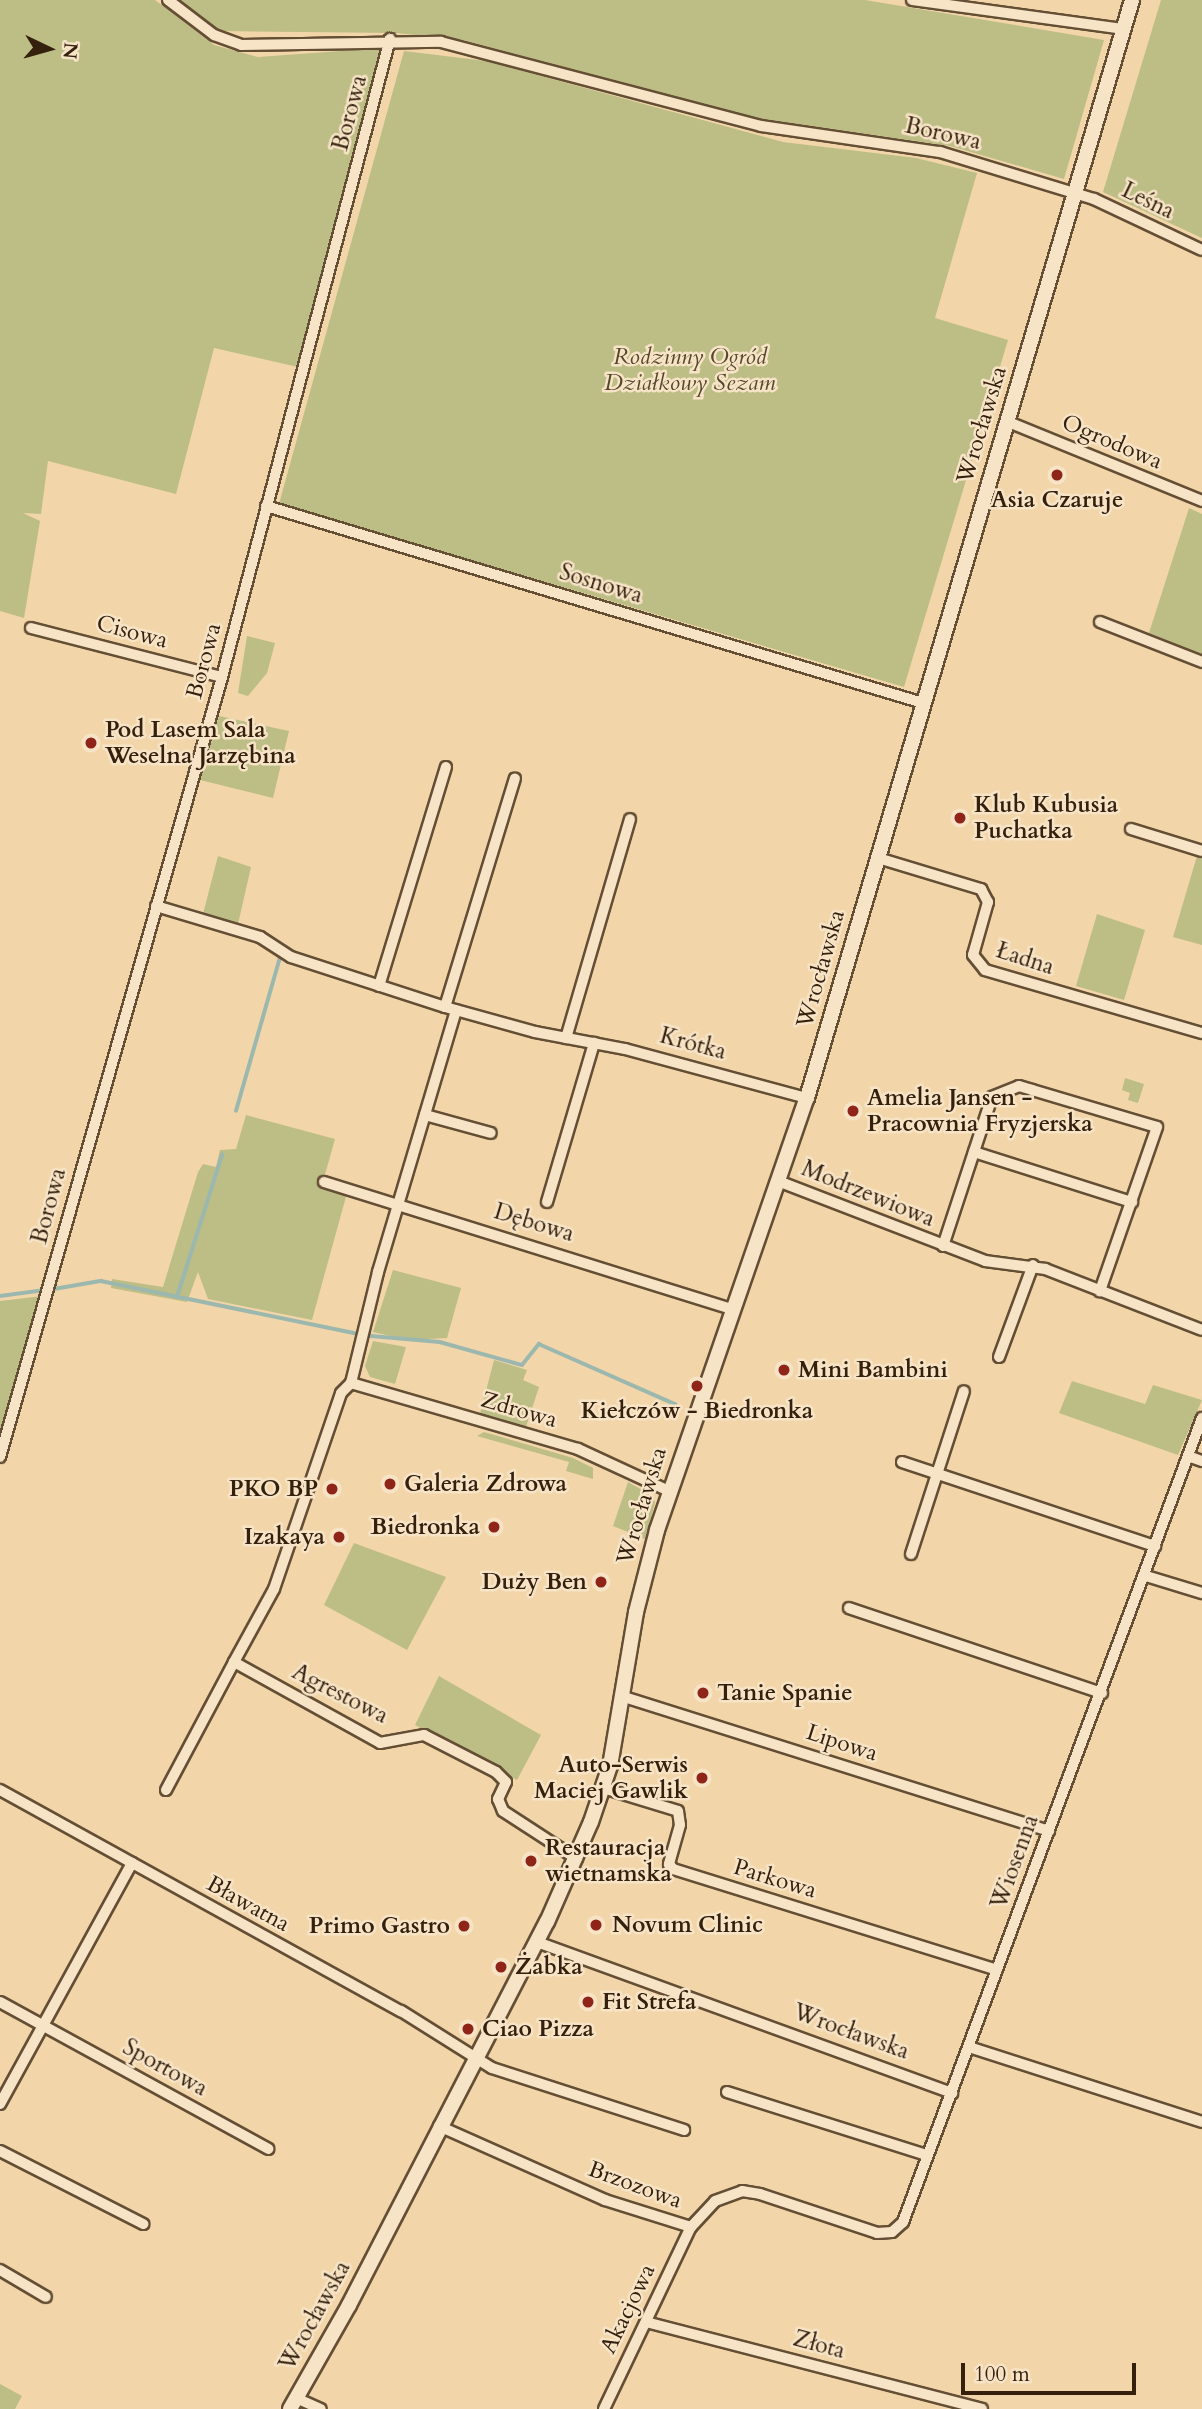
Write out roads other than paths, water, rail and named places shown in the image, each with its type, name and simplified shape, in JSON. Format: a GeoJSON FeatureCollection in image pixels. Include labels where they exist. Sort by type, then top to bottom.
{"type":"FeatureCollection","features":[{"type":"Feature","properties":{"kind":"street","name":"Borowa"},"geometry":{"type":"LineString","coordinates":[[168,0],[214,35],[241,45],[390,39],[474,48],[761,126],[940,152],[1075,192]]}},
{"type":"Feature","properties":{"kind":"street"},"geometry":{"type":"LineString","coordinates":[[912,0],[1020,12],[1123,29]]}},
{"type":"Feature","properties":{"kind":"street"},"geometry":{"type":"LineString","coordinates":[[1020,12],[1024,0]]}},
{"type":"Feature","properties":{"kind":"street","name":"Wrocławska"},"geometry":{"type":"LineString","coordinates":[[293,2403],[349,2305],[474,2058],[537,1942],[577,1859],[603,1788],[645,1572],[731,1308],[807,1098],[1132,0]]}},
{"type":"Feature","properties":{"kind":"street","name":"Borowa"},"geometry":{"type":"LineString","coordinates":[[0,1457],[222,677],[390,39]]}},
{"type":"Feature","properties":{"kind":"street","name":"Leśna"},"geometry":{"type":"LineString","coordinates":[[1075,192],[1202,250]]}},
{"type":"Feature","properties":{"kind":"street","name":"Ogrodowa"},"geometry":{"type":"LineString","coordinates":[[1006,421],[1202,501]]}},
{"type":"Feature","properties":{"kind":"street","name":"Sosnowa"},"geometry":{"type":"LineString","coordinates":[[266,506],[923,703]]}},
{"type":"Feature","properties":{"kind":"street"},"geometry":{"type":"LineString","coordinates":[[1100,622],[1202,662]]}},
{"type":"Feature","properties":{"kind":"street","name":"Cisowa"},"geometry":{"type":"LineString","coordinates":[[32,628],[222,677]]}},
{"type":"Feature","properties":{"kind":"street"},"geometry":{"type":"LineString","coordinates":[[379,986],[446,767]]}},
{"type":"Feature","properties":{"kind":"street"},"geometry":{"type":"LineString","coordinates":[[166,1790],[274,1588],[341,1393],[351,1383],[397,1203],[425,1115],[450,1009],[515,778]]}},
{"type":"Feature","properties":{"kind":"street"},"geometry":{"type":"LineString","coordinates":[[566,1038],[630,819]]}},
{"type":"Feature","properties":{"kind":"street"},"geometry":{"type":"LineString","coordinates":[[1132,830],[1202,851]]}},
{"type":"Feature","properties":{"kind":"street","name":"Ładna"},"geometry":{"type":"LineString","coordinates":[[878,858],[981,888],[988,902],[973,955],[985,970],[1202,1033]]}},
{"type":"Feature","properties":{"kind":"street","name":"Krótka"},"geometry":{"type":"LineString","coordinates":[[156,906],[260,937],[291,957],[450,1009],[807,1098]]}},
{"type":"Feature","properties":{"kind":"street"},"geometry":{"type":"LineString","coordinates":[[547,1202],[594,1043]]}},
{"type":"Feature","properties":{"kind":"street","name":"Modrzewiowa"},"geometry":{"type":"LineString","coordinates":[[943,1246],[992,1097],[1018,1086],[1157,1128],[1100,1291]]}},
{"type":"Feature","properties":{"kind":"street"},"geometry":{"type":"LineString","coordinates":[[425,1115],[491,1133]]}},
{"type":"Feature","properties":{"kind":"street"},"geometry":{"type":"LineString","coordinates":[[974,1152],[1132,1202]]}},
{"type":"Feature","properties":{"kind":"street","name":"Modrzewiowa"},"geometry":{"type":"LineString","coordinates":[[778,1181],[985,1261],[1033,1265],[1202,1331]]}},
{"type":"Feature","properties":{"kind":"street","name":"Dębowa"},"geometry":{"type":"LineString","coordinates":[[324,1182],[731,1308]]}},
{"type":"Feature","properties":{"kind":"street"},"geometry":{"type":"LineString","coordinates":[[999,1357],[1033,1265]]}},
{"type":"Feature","properties":{"kind":"street","name":"Zdrowa"},"geometry":{"type":"LineString","coordinates":[[351,1383],[578,1449],[670,1491]]}},
{"type":"Feature","properties":{"kind":"street"},"geometry":{"type":"LineString","coordinates":[[911,1554],[964,1391]]}},
{"type":"Feature","properties":{"kind":"street","name":"Wiosenna"},"geometry":{"type":"LineString","coordinates":[[892,2232],[903,2222],[970,2047],[1146,1576],[1202,1418]]}},
{"type":"Feature","properties":{"kind":"street"},"geometry":{"type":"LineString","coordinates":[[1188,1456],[1202,1461]]}},
{"type":"Feature","properties":{"kind":"street"},"geometry":{"type":"LineString","coordinates":[[902,1462],[1155,1546]]}},
{"type":"Feature","properties":{"kind":"street"},"geometry":{"type":"LineString","coordinates":[[1146,1576],[1202,1593]]}},
{"type":"Feature","properties":{"kind":"street"},"geometry":{"type":"LineString","coordinates":[[849,1608],[1102,1693]]}},
{"type":"Feature","properties":{"kind":"street","name":"Agrestowa"},"geometry":{"type":"LineString","coordinates":[[234,1662],[380,1742],[424,1735],[496,1772],[506,1782],[498,1799],[503,1811],[577,1859]]}},
{"type":"Feature","properties":{"kind":"street","name":"Lipowa"},"geometry":{"type":"LineString","coordinates":[[621,1696],[1049,1830]]}},
{"type":"Feature","properties":{"kind":"street","name":"Parkowa"},"geometry":{"type":"LineString","coordinates":[[603,1788],[678,1811],[680,1825],[669,1864],[673,1869],[997,1970]]}},
{"type":"Feature","properties":{"kind":"street","name":"Bławatna"},"geometry":{"type":"LineString","coordinates":[[0,1790],[401,2011],[474,2058]]}},
{"type":"Feature","properties":{"kind":"street"},"geometry":{"type":"LineString","coordinates":[[0,2104],[132,1863]]}},
{"type":"Feature","properties":{"kind":"street","name":"Wrocławska"},"geometry":{"type":"LineString","coordinates":[[537,1942],[952,2093]]}},
{"type":"Feature","properties":{"kind":"street","name":"Sportowa"},"geometry":{"type":"LineString","coordinates":[[0,2002],[268,2149]]}},
{"type":"Feature","properties":{"kind":"street"},"geometry":{"type":"LineString","coordinates":[[970,2047],[1202,2122]]}},
{"type":"Feature","properties":{"kind":"street"},"geometry":{"type":"LineString","coordinates":[[474,2058],[492,2068],[684,2130]]}},
{"type":"Feature","properties":{"kind":"street"},"geometry":{"type":"LineString","coordinates":[[727,2092],[927,2155]]}},
{"type":"Feature","properties":{"kind":"street","name":"Brzozowa"},"geometry":{"type":"LineString","coordinates":[[439,2126],[605,2200],[691,2227],[715,2201],[742,2191],[877,2233],[892,2232]]}},
{"type":"Feature","properties":{"kind":"street"},"geometry":{"type":"LineString","coordinates":[[0,2151],[143,2224]]}},
{"type":"Feature","properties":{"kind":"street","name":"Akacjowa"},"geometry":{"type":"LineString","coordinates":[[604,2409],[691,2227]]}},
{"type":"Feature","properties":{"kind":"street"},"geometry":{"type":"LineString","coordinates":[[0,2270],[46,2297]]}},
{"type":"Feature","properties":{"kind":"street","name":"Złota"},"geometry":{"type":"LineString","coordinates":[[646,2322],[982,2409]]}},
{"type":"Feature","properties":{"kind":"street"},"geometry":{"type":"LineString","coordinates":[[293,2403],[321,2409]]}},
{"type":"Feature","properties":{"kind":"waterway"},"geometry":{"type":"LineString","coordinates":[[236,1111],[280,958]]}},
{"type":"Feature","properties":{"kind":"waterway"},"geometry":{"type":"LineString","coordinates":[[177,1297],[222,1155]]}},
{"type":"Feature","properties":{"kind":"waterway"},"geometry":{"type":"LineString","coordinates":[[54,1289],[101,1281],[355,1333]]}},
{"type":"Feature","properties":{"kind":"waterway"},"geometry":{"type":"LineString","coordinates":[[0,1296],[45,1290]]}},
{"type":"Feature","properties":{"kind":"waterway"},"geometry":{"type":"LineString","coordinates":[[371,1336],[440,1342],[522,1365],[539,1344],[675,1404]]}},
{"type":"Feature","properties":{"kind":"place","name":"Asia Czaruje"},"geometry":{"type":"Point","coordinates":[1057,475]}},
{"type":"Feature","properties":{"kind":"place","name":"Pod Lasem Sala Weselna Jarzębina"},"geometry":{"type":"Point","coordinates":[91,743]}},
{"type":"Feature","properties":{"kind":"place","name":"Klub Kubusia Puchatka"},"geometry":{"type":"Point","coordinates":[960,818]}},
{"type":"Feature","properties":{"kind":"place","name":"Amelia Jansen - Pracownia Fryzjerska"},"geometry":{"type":"Point","coordinates":[853,1111]}},
{"type":"Feature","properties":{"kind":"place","name":"Mini Bambini"},"geometry":{"type":"Point","coordinates":[784,1370]}},
{"type":"Feature","properties":{"kind":"place","name":"Kiełczów - Biedronka"},"geometry":{"type":"Point","coordinates":[697,1386]}},
{"type":"Feature","properties":{"kind":"place","name":"Galeria Zdrowa"},"geometry":{"type":"Point","coordinates":[390,1484]}},
{"type":"Feature","properties":{"kind":"place","name":"PKO BP"},"geometry":{"type":"Point","coordinates":[332,1489]}},
{"type":"Feature","properties":{"kind":"place","name":"Biedronka"},"geometry":{"type":"Point","coordinates":[494,1527]}},
{"type":"Feature","properties":{"kind":"place","name":"Izakaya"},"geometry":{"type":"Point","coordinates":[339,1537]}},
{"type":"Feature","properties":{"kind":"place","name":"Duży Ben"},"geometry":{"type":"Point","coordinates":[601,1582]}},
{"type":"Feature","properties":{"kind":"place","name":"Tanie Spanie"},"geometry":{"type":"Point","coordinates":[703,1693]}},
{"type":"Feature","properties":{"kind":"place","name":"Auto-Serwis Maciej Gawlik"},"geometry":{"type":"Point","coordinates":[702,1778]}},
{"type":"Feature","properties":{"kind":"place","name":"Restauracja wietnamska"},"geometry":{"type":"Point","coordinates":[531,1861]}},
{"type":"Feature","properties":{"kind":"place","name":"Novum Clinic"},"geometry":{"type":"Point","coordinates":[596,1925]}},
{"type":"Feature","properties":{"kind":"place","name":"Primo Gastro"},"geometry":{"type":"Point","coordinates":[464,1926]}},
{"type":"Feature","properties":{"kind":"place","name":"Żabka"},"geometry":{"type":"Point","coordinates":[501,1967]}},
{"type":"Feature","properties":{"kind":"place","name":"Fit Strefa"},"geometry":{"type":"Point","coordinates":[588,2002]}},
{"type":"Feature","properties":{"kind":"place","name":"Ciao Pizza"},"geometry":{"type":"Point","coordinates":[468,2029]}},
{"type":"Feature","properties":{"kind":"park label","name":"Rodzinny Ogród Działkowy Sezam"},"geometry":{"type":"Point","coordinates":[690,370]}}]}
